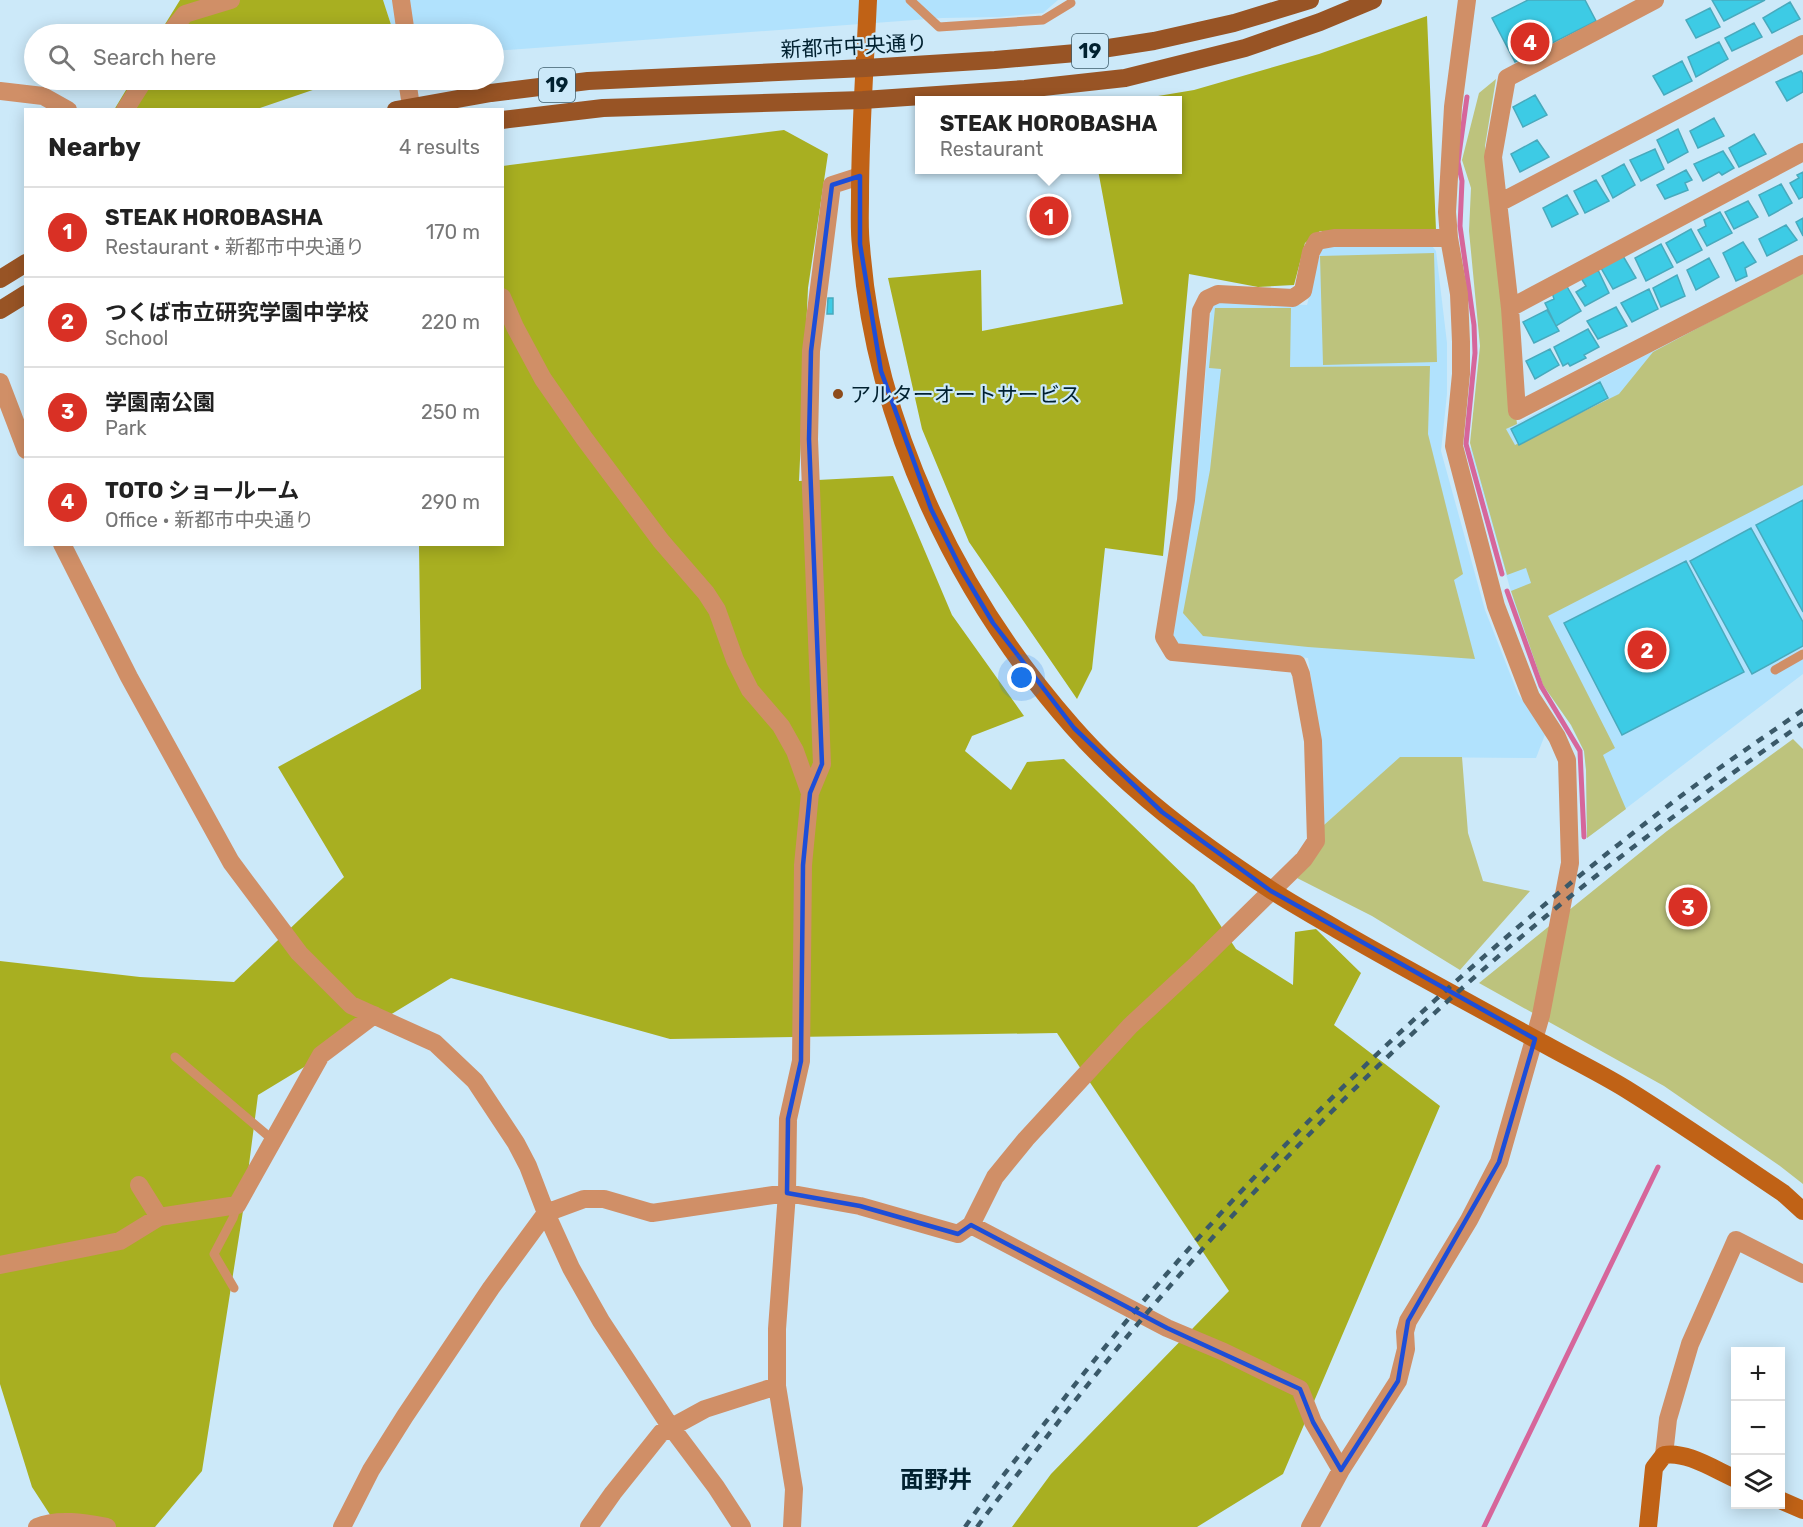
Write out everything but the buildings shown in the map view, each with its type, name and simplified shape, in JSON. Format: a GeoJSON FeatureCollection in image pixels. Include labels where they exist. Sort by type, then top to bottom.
{"type":"FeatureCollection","features":[{"type":"Feature","properties":{"kind":"main road","name":"新都市中央通り"},"geometry":{"type":"LineString","coordinates":[[403,108],[588,81],[865,68],[1076,53],[1154,41],[1234,23],[1310,0]]}},
{"type":"Feature","properties":{"kind":"main road","name":"19"},"geometry":{"type":"LineString","coordinates":[[922,96],[1026,89],[1125,78],[1245,48],[1320,22],[1373,0]]}},
{"type":"Feature","properties":{"kind":"main road","name":"19"},"geometry":{"type":"LineString","coordinates":[[504,120],[603,108],[915,96]]}},
{"type":"Feature","properties":{"kind":"main road"},"geometry":{"type":"LineString","coordinates":[[0,279],[24,264]]}},
{"type":"Feature","properties":{"kind":"main road"},"geometry":{"type":"LineString","coordinates":[[0,310],[24,295]]}},
{"type":"Feature","properties":{"kind":"street"},"geometry":{"type":"LineString","coordinates":[[177,24],[185,14],[231,0]]}},
{"type":"Feature","properties":{"kind":"street"},"geometry":{"type":"LineString","coordinates":[[401,0],[405,24]]}},
{"type":"Feature","properties":{"kind":"street"},"geometry":{"type":"LineString","coordinates":[[868,0],[860,177],[860,244],[881,370],[900,433],[927,498],[962,571],[993,623],[1029,674],[1074,729],[1109,764],[1162,812],[1225,860],[1271,891],[1367,947],[1624,1088],[1783,1193],[1803,1211]]}},
{"type":"Feature","properties":{"kind":"street"},"geometry":{"type":"LineString","coordinates":[[1310,1527],[1341,1470],[1398,1381],[1406,1349],[1405,1332],[1408,1321],[1468,1220],[1498,1162],[1534,1039],[1560,922],[1570,863],[1567,760],[1557,736],[1530,697],[1496,606],[1454,446],[1461,374],[1461,342],[1459,294],[1447,212],[1453,107],[1467,0]]}},
{"type":"Feature","properties":{"kind":"street"},"geometry":{"type":"LineString","coordinates":[[1655,0],[1507,78],[1493,157],[1510,308],[1517,411],[1803,264]]}},
{"type":"Feature","properties":{"kind":"street"},"geometry":{"type":"LineString","coordinates":[[1499,203],[1803,44]]}},
{"type":"Feature","properties":{"kind":"street"},"geometry":{"type":"LineString","coordinates":[[126,108],[138,90]]}},
{"type":"Feature","properties":{"kind":"street"},"geometry":{"type":"LineString","coordinates":[[403,108],[406,90]]}},
{"type":"Feature","properties":{"kind":"street"},"geometry":{"type":"LineString","coordinates":[[0,91],[43,96],[64,108]]}},
{"type":"Feature","properties":{"kind":"street"},"geometry":{"type":"LineString","coordinates":[[1510,308],[1803,152]]}},
{"type":"Feature","properties":{"kind":"street"},"geometry":{"type":"LineString","coordinates":[[792,1527],[794,1489],[777,1386],[777,1329],[787,1193],[788,1119],[801,1061],[803,865],[810,793],[822,764],[809,439],[811,351],[832,185],[860,177]]}},
{"type":"Feature","properties":{"kind":"street"},"geometry":{"type":"LineString","coordinates":[[342,1527],[371,1470],[405,1416],[491,1288],[546,1213],[584,1199],[604,1199],[652,1212],[787,1193],[860,1206],[958,1234],[971,1225],[995,1178],[1026,1139],[1130,1026],[1304,859],[1316,841],[1313,741],[1301,674],[1297,664],[1173,652],[1164,637],[1186,500],[1201,311],[1207,299],[1218,294],[1293,298],[1303,291],[1311,252],[1317,241],[1334,238],[1449,238]]}},
{"type":"Feature","properties":{"kind":"street"},"geometry":{"type":"LineString","coordinates":[[504,302],[543,379],[584,438],[661,541],[706,592],[717,610],[735,660],[750,690],[781,726],[795,751],[810,793]]}},
{"type":"Feature","properties":{"kind":"street"},"geometry":{"type":"LineString","coordinates":[[0,382],[24,445]]}},
{"type":"Feature","properties":{"kind":"street"},"geometry":{"type":"LineString","coordinates":[[64,546],[129,677],[231,862],[299,953],[351,1005],[435,1043],[475,1081],[516,1143],[571,1268],[601,1321],[671,1427],[716,1487],[741,1527]]}},
{"type":"Feature","properties":{"kind":"street"},"geometry":{"type":"LineString","coordinates":[[0,1265],[120,1241],[159,1217],[237,1205],[321,1055],[374,1015]]}},
{"type":"Feature","properties":{"kind":"street"},"geometry":{"type":"LineString","coordinates":[[139,1185],[159,1217]]}},
{"type":"Feature","properties":{"kind":"street"},"geometry":{"type":"LineString","coordinates":[[971,1225],[1167,1328],[1224,1352],[1300,1389],[1313,1422],[1341,1470]]}},
{"type":"Feature","properties":{"kind":"street"},"geometry":{"type":"LineString","coordinates":[[1648,1527],[1654,1468],[1664,1455],[1668,1419],[1690,1344],[1736,1240],[1803,1274]]}},
{"type":"Feature","properties":{"kind":"street"},"geometry":{"type":"LineString","coordinates":[[589,1527],[661,1433],[705,1409],[777,1386]]}},
{"type":"Feature","properties":{"kind":"street"},"geometry":{"type":"LineString","coordinates":[[1664,1455],[1685,1456],[1731,1477]]}},
{"type":"Feature","properties":{"kind":"street"},"geometry":{"type":"LineString","coordinates":[[1785,1502],[1803,1510]]}},
{"type":"Feature","properties":{"kind":"street"},"geometry":{"type":"LineString","coordinates":[[37,1527],[47,1523],[84,1523],[106,1527]]}},
{"type":"Feature","properties":{"kind":"lane"},"geometry":{"type":"LineString","coordinates":[[910,0],[939,27],[1043,20],[1071,3]]}},
{"type":"Feature","properties":{"kind":"lane"},"geometry":{"type":"LineString","coordinates":[[1775,669],[1803,654]]}},
{"type":"Feature","properties":{"kind":"lane"},"geometry":{"type":"LineString","coordinates":[[175,1057],[273,1140]]}},
{"type":"Feature","properties":{"kind":"lane"},"geometry":{"type":"LineString","coordinates":[[234,1288],[214,1254],[233,1218],[237,1205]]}},
{"type":"Feature","properties":{"kind":"highlighted area"},"geometry":{"type":"Polygon","coordinates":[[[860,176],[860,244],[881,371],[931,509],[962,571],[993,623],[1074,728],[1162,812],[1271,891],[1535,1039],[1499,1162],[1408,1321],[1398,1381],[1341,1470],[1313,1422],[1300,1389],[1167,1328],[971,1225],[958,1234],[860,1206],[787,1193],[788,1119],[801,1061],[803,865],[810,793],[822,764],[809,439],[811,351],[832,185],[860,176]]]}},
{"type":"Feature","properties":{"kind":"shaded area"},"geometry":{"type":"Polygon","coordinates":[[[180,0],[383,0],[391,24],[165,24],[180,0]]]}},
{"type":"Feature","properties":{"kind":"shaded area"},"geometry":{"type":"Polygon","coordinates":[[[383,0],[1058,0],[1043,13],[999,17],[942,18],[504,50],[504,24],[391,24],[383,0]]]}},
{"type":"Feature","properties":{"kind":"shaded area"},"geometry":{"type":"Polygon","coordinates":[[[1427,16],[1436,230],[1320,231],[1305,243],[1294,285],[1258,287],[1189,274],[1163,556],[1105,548],[1092,669],[1077,699],[969,542],[922,429],[888,278],[981,270],[982,331],[1123,304],[1099,174],[1182,174],[1182,96],[1158,96],[1194,90],[1319,54],[1427,16]]]}},
{"type":"Feature","properties":{"kind":"shaded area"},"geometry":{"type":"Polygon","coordinates":[[[126,90],[313,90],[260,108],[115,108],[126,90]]]}},
{"type":"Feature","properties":{"kind":"shaded area"},"geometry":{"type":"Polygon","coordinates":[[[784,130],[828,154],[808,288],[799,481],[893,476],[952,615],[1024,716],[972,736],[965,751],[1011,790],[1027,762],[1064,759],[1194,885],[1236,949],[1293,985],[1295,932],[1316,929],[1361,973],[1334,1025],[1440,1106],[1283,1474],[1197,1527],[1012,1527],[1051,1474],[1229,1291],[1057,1033],[670,1039],[451,978],[258,1095],[243,1211],[202,1471],[155,1527],[58,1527],[32,1487],[0,1384],[0,961],[140,977],[234,982],[344,877],[278,767],[421,689],[419,546],[504,546],[504,166],[784,130]]]}},
{"type":"Feature","properties":{"kind":"shaded area"},"geometry":{"type":"Polygon","coordinates":[[[1322,245],[1432,246],[1436,251],[1447,343],[1447,394],[1441,451],[1485,610],[1518,694],[1546,732],[1536,758],[1401,757],[1324,825],[1321,745],[1308,658],[1173,643],[1172,635],[1197,481],[1211,307],[1217,301],[1307,305],[1322,245]]]}},
{"type":"Feature","properties":{"kind":"shaded area"},"geometry":{"type":"Polygon","coordinates":[[[1803,272],[1803,674],[1587,838],[1584,751],[1571,725],[1543,685],[1516,609],[1470,448],[1803,272]]]}},
{"type":"Feature","properties":{"kind":"green space"},"geometry":{"type":"Polygon","coordinates":[[[1496,79],[1485,146],[1517,424],[1506,429],[1515,445],[1619,394],[1653,352],[1803,272],[1803,485],[1548,616],[1615,748],[1603,755],[1626,809],[1587,838],[1584,751],[1571,725],[1543,685],[1511,591],[1531,583],[1526,568],[1507,575],[1470,443],[1480,346],[1469,231],[1471,188],[1462,160],[1479,93],[1496,79]]]}},
{"type":"Feature","properties":{"kind":"green space"},"geometry":{"type":"Polygon","coordinates":[[[1434,253],[1437,362],[1323,365],[1320,256],[1434,253]]]}},
{"type":"Feature","properties":{"kind":"green space"},"geometry":{"type":"Polygon","coordinates":[[[1215,308],[1291,308],[1290,367],[1430,366],[1428,434],[1463,574],[1454,580],[1475,659],[1308,647],[1203,636],[1183,613],[1210,470],[1221,369],[1209,368],[1215,308]]]}},
{"type":"Feature","properties":{"kind":"green space"},"geometry":{"type":"Polygon","coordinates":[[[1793,739],[1803,749],[1803,1184],[1664,1086],[1479,983],[1667,831],[1793,739]]]}},
{"type":"Feature","properties":{"kind":"green space"},"geometry":{"type":"Polygon","coordinates":[[[1400,757],[1462,757],[1468,833],[1483,881],[1530,891],[1460,970],[1372,916],[1297,878],[1324,839],[1324,825],[1400,757]]]}},
{"type":"Feature","properties":{"kind":"waterway"},"geometry":{"type":"LineString","coordinates":[[1467,97],[1458,162],[1462,181],[1460,226],[1474,325],[1475,353],[1466,444],[1502,574]]}},
{"type":"Feature","properties":{"kind":"waterway"},"geometry":{"type":"LineString","coordinates":[[1507,591],[1541,686],[1580,751],[1584,837]]}},
{"type":"Feature","properties":{"kind":"waterway"},"geometry":{"type":"LineString","coordinates":[[1484,1527],[1658,1167]]}},
{"type":"Feature","properties":{"kind":"railway"},"geometry":{"type":"LineString","coordinates":[[965,1527],[1011,1465],[1127,1321],[1197,1240],[1346,1084],[1505,938],[1588,869],[1689,790],[1803,710]]}},
{"type":"Feature","properties":{"kind":"railway"},"geometry":{"type":"LineString","coordinates":[[977,1527],[1102,1367],[1161,1296],[1285,1159],[1350,1093],[1485,968],[1556,908],[1678,813],[1803,723]]}},
{"type":"Feature","properties":{"kind":"place","name":"TOTO ショールーム"},"geometry":{"type":"Point","coordinates":[1530,42]}},
{"type":"Feature","properties":{"kind":"place","name":"STEAK HOROBASHA"},"geometry":{"type":"Point","coordinates":[1049,216]}},
{"type":"Feature","properties":{"kind":"place","name":"アルターオートサービス"},"geometry":{"type":"Point","coordinates":[838,394]}},
{"type":"Feature","properties":{"kind":"place","name":"つくば市立研究学園中学校"},"geometry":{"type":"Point","coordinates":[1647,650]}},
{"type":"Feature","properties":{"kind":"place","name":"学園南公園"},"geometry":{"type":"Point","coordinates":[1688,907]}},
{"type":"Feature","properties":{"kind":"district","name":"面野井"},"geometry":{"type":"Point","coordinates":[936,1480]}}]}
